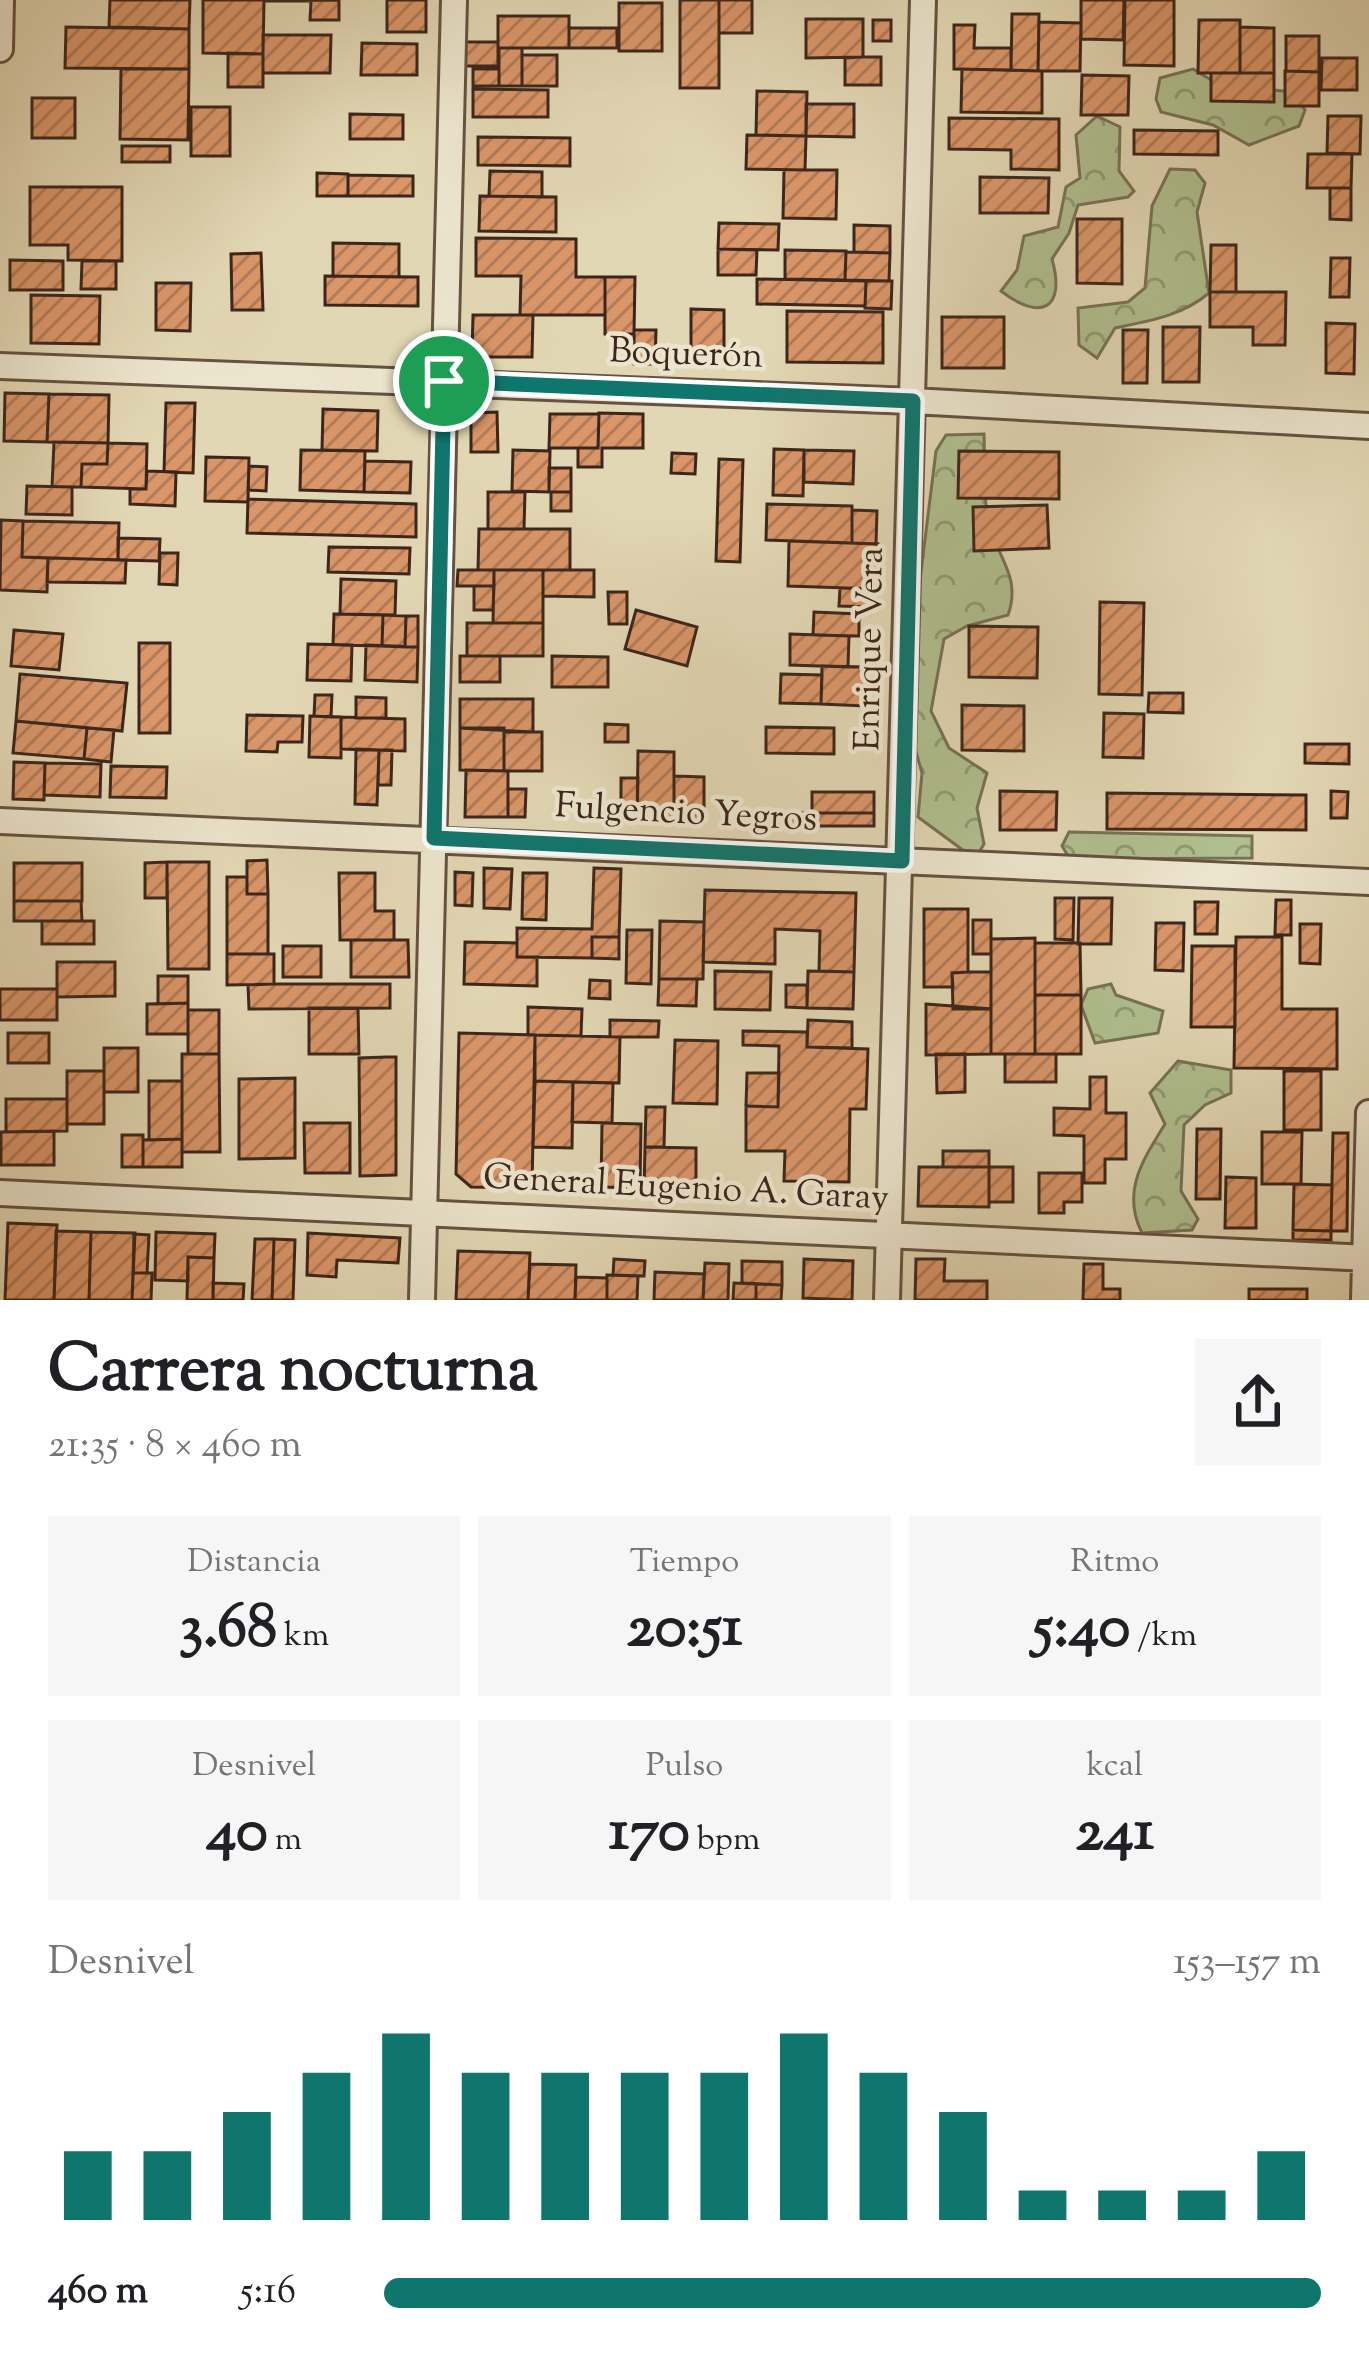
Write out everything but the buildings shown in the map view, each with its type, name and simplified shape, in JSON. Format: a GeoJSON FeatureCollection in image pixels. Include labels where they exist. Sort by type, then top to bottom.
{"type":"FeatureCollection","features":[{"type":"Feature","properties":{"kind":"street"},"geometry":{"type":"LineString","coordinates":[[0,50],[1,0]]}},
{"type":"Feature","properties":{"kind":"street"},"geometry":{"type":"LineString","coordinates":[[422,1300],[454,0]]}},
{"type":"Feature","properties":{"kind":"street","name":"Enrique Vera"},"geometry":{"type":"LineString","coordinates":[[887,1300],[923,0]]}},
{"type":"Feature","properties":{"kind":"street","name":"Boquerón"},"geometry":{"type":"LineString","coordinates":[[0,366],[913,401],[1369,426]]}},
{"type":"Feature","properties":{"kind":"street","name":"Fulgencio Yegros"},"geometry":{"type":"LineString","coordinates":[[0,821],[1369,882]]}},
{"type":"Feature","properties":{"kind":"street"},"geometry":{"type":"LineString","coordinates":[[1364,1300],[1369,1113]]}},
{"type":"Feature","properties":{"kind":"street","name":"General Eugenio A. Garay"},"geometry":{"type":"LineString","coordinates":[[0,1193],[1367,1257]]}},
{"type":"Feature","properties":{"kind":"green space"},"geometry":{"type":"Polygon","coordinates":[[[1193,69],[1218,84],[1292,92],[1305,110],[1299,126],[1249,145],[1213,125],[1161,112],[1156,99],[1160,78],[1193,69]]]}},
{"type":"Feature","properties":{"kind":"green space"},"geometry":{"type":"Polygon","coordinates":[[[1097,116],[1120,127],[1119,171],[1134,191],[1128,197],[1078,205],[1069,233],[1052,259],[1053,299],[1038,308],[1015,301],[1001,291],[1017,270],[1024,236],[1058,227],[1066,187],[1080,178],[1076,135],[1097,116]]]}},
{"type":"Feature","properties":{"kind":"green space"},"geometry":{"type":"Polygon","coordinates":[[[1170,169],[1195,170],[1205,183],[1197,212],[1209,293],[1176,312],[1115,328],[1097,358],[1079,345],[1078,308],[1128,302],[1145,288],[1152,206],[1170,169]]]}},
{"type":"Feature","properties":{"kind":"green space"},"geometry":{"type":"Polygon","coordinates":[[[984,434],[987,513],[1009,575],[1012,600],[1008,615],[967,626],[944,639],[931,711],[949,748],[987,773],[977,808],[984,844],[975,859],[918,817],[922,773],[909,727],[915,620],[936,451],[946,435],[984,434]]]}},
{"type":"Feature","properties":{"kind":"green space"},"geometry":{"type":"Polygon","coordinates":[[[1069,832],[1252,836],[1252,858],[1070,859],[1062,846],[1069,832]]]}},
{"type":"Feature","properties":{"kind":"green space"},"geometry":{"type":"Polygon","coordinates":[[[1111,984],[1116,995],[1163,1011],[1158,1033],[1095,1043],[1081,1005],[1088,989],[1111,984]]]}},
{"type":"Feature","properties":{"kind":"green space"},"geometry":{"type":"Polygon","coordinates":[[[1178,1061],[1231,1070],[1231,1093],[1205,1105],[1184,1125],[1181,1191],[1198,1219],[1192,1230],[1142,1233],[1134,1190],[1165,1124],[1150,1093],[1178,1061]]]}},
{"type":"Feature","properties":{"kind":"route"},"geometry":{"type":"LineString","coordinates":[[444,381],[913,401],[902,861],[434,838],[444,381]]}}]}
